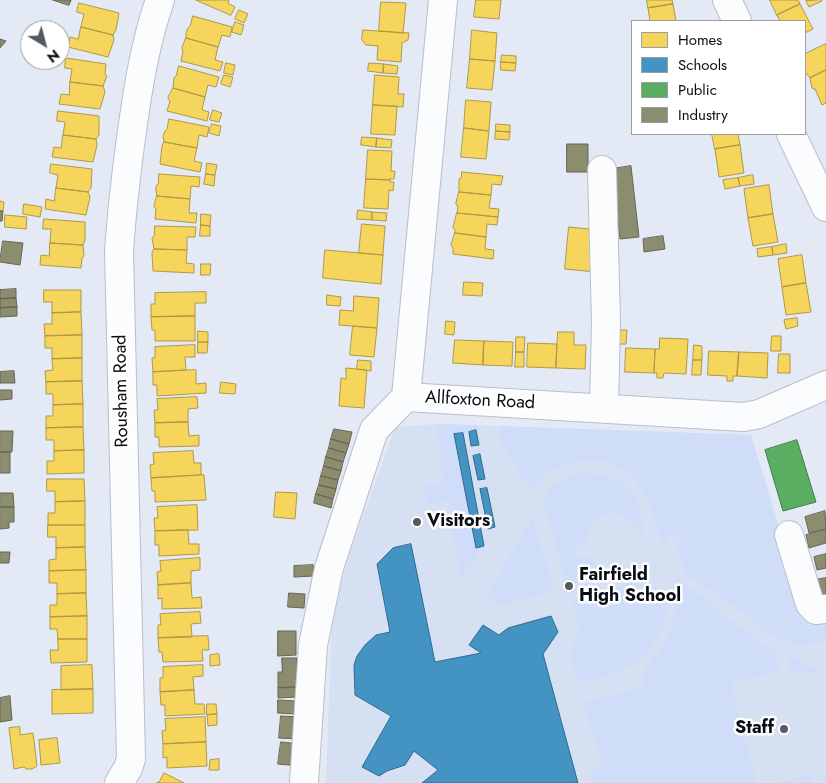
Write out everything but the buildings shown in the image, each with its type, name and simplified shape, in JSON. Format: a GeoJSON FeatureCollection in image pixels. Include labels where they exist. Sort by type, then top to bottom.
{"type":"FeatureCollection","features":[{"type":"Feature","properties":{"kind":"street","name":"Rousham Road"},"geometry":{"type":"LineString","coordinates":[[119,783],[131,760],[119,250],[122,205],[140,76],[148,38],[160,0]]}},
{"type":"Feature","properties":{"kind":"street","name":"Allfoxton Road"},"geometry":{"type":"LineString","coordinates":[[443,0],[406,397],[744,417],[765,412],[826,385]]}},
{"type":"Feature","properties":{"kind":"street"},"geometry":{"type":"LineString","coordinates":[[727,0],[737,20]]}},
{"type":"Feature","properties":{"kind":"street"},"geometry":{"type":"LineString","coordinates":[[791,135],[826,207]]}},
{"type":"Feature","properties":{"kind":"street"},"geometry":{"type":"LineString","coordinates":[[602,170],[606,321],[604,409]]}},
{"type":"Feature","properties":{"kind":"street"},"geometry":{"type":"LineString","coordinates":[[304,783],[313,645],[329,568],[374,430],[406,397]]}},
{"type":"Feature","properties":{"kind":"street"},"geometry":{"type":"LineString","coordinates":[[789,536],[810,604],[816,610],[826,609]]}},
{"type":"Feature","properties":{"kind":"shaded area","name":"Fairfield High School"},"geometry":{"type":"Polygon","coordinates":[[[437,424],[751,435],[809,626],[826,621],[826,783],[326,783],[332,619],[350,553],[395,427],[437,424]]]}},
{"type":"Feature","properties":{"kind":"shaded area"},"geometry":{"type":"Polygon","coordinates":[[[437,424],[478,425],[476,430],[454,435],[477,548],[484,546],[460,578],[447,501],[427,505],[423,487],[443,483],[437,424]]]}},
{"type":"Feature","properties":{"kind":"shaded area"},"geometry":{"type":"Polygon","coordinates":[[[499,426],[751,435],[809,626],[826,621],[826,641],[799,645],[779,639],[758,626],[723,597],[685,574],[676,548],[683,542],[673,533],[662,543],[653,514],[640,487],[631,476],[620,468],[607,462],[577,462],[552,470],[536,486],[530,489],[501,443],[499,426]]]}},
{"type":"Feature","properties":{"kind":"shaded area"},"geometry":{"type":"Polygon","coordinates":[[[584,473],[609,477],[629,489],[639,508],[645,539],[632,522],[620,514],[606,514],[600,517],[591,527],[587,542],[578,545],[575,552],[579,558],[591,558],[596,565],[605,569],[603,575],[567,586],[543,501],[550,489],[560,481],[584,473]]]}},
{"type":"Feature","properties":{"kind":"shaded area"},"geometry":{"type":"Polygon","coordinates":[[[532,517],[554,590],[500,606],[487,596],[532,517]]]}},
{"type":"Feature","properties":{"kind":"shaded area"},"geometry":{"type":"Polygon","coordinates":[[[642,579],[654,588],[664,589],[667,598],[668,608],[666,617],[656,640],[639,660],[629,666],[618,672],[578,683],[571,656],[579,627],[572,600],[642,579]]]}},
{"type":"Feature","properties":{"kind":"shaded area"},"geometry":{"type":"Polygon","coordinates":[[[678,582],[693,590],[776,655],[780,670],[730,683],[757,783],[593,783],[590,771],[602,768],[584,703],[645,686],[641,672],[664,644],[672,627],[675,601],[672,586],[678,582]]]}},
{"type":"Feature","properties":{"kind":"shaded area"},"geometry":{"type":"Polygon","coordinates":[[[789,657],[792,657],[821,672],[791,672],[789,657]]]}},
{"type":"Feature","properties":{"kind":"shaded area"},"geometry":{"type":"Polygon","coordinates":[[[812,774],[814,783],[780,783],[812,774]]]}},
{"type":"Feature","properties":{"kind":"place","name":"Visitors"},"geometry":{"type":"Point","coordinates":[417,522]}},
{"type":"Feature","properties":{"kind":"place","name":"Fairfield High School"},"geometry":{"type":"Point","coordinates":[569,586]}},
{"type":"Feature","properties":{"kind":"place","name":"Staff"},"geometry":{"type":"Point","coordinates":[784,729]}}]}
